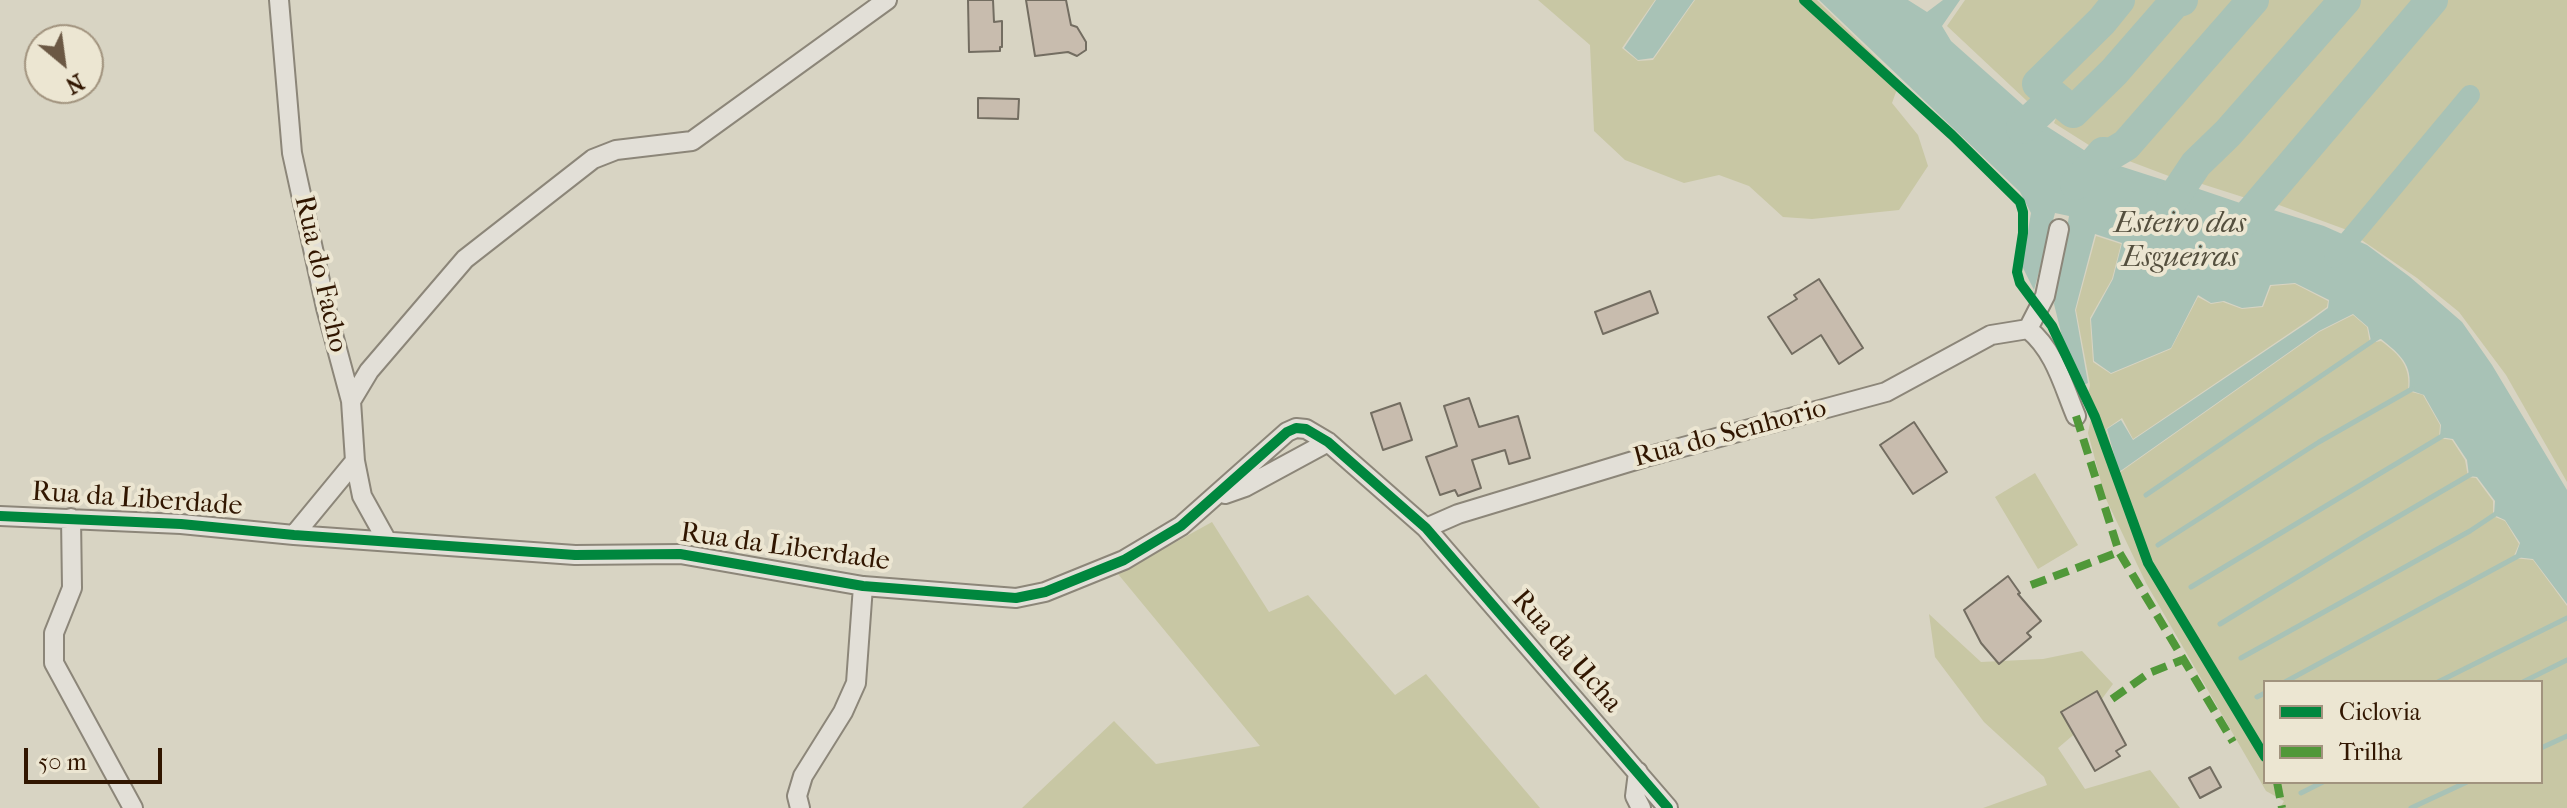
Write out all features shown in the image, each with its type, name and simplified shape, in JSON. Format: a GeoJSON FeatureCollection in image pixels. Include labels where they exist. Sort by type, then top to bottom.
{"type":"FeatureCollection","features":[{"type":"Feature","properties":{"kind":"street","name":"Rua do Facho"},"geometry":{"type":"LineString","coordinates":[[279,0],[292,153],[326,308],[351,401],[355,461],[362,496],[387,541]]}},
{"type":"Feature","properties":{"kind":"street"},"geometry":{"type":"LineString","coordinates":[[351,401],[369,371],[465,259],[593,159],[616,150],[692,141],[887,0]]}},
{"type":"Feature","properties":{"kind":"street"},"geometry":{"type":"LineString","coordinates":[[2059,229],[2045,296],[2028,329],[2042,340],[2049,351],[2076,416]]}},
{"type":"Feature","properties":{"kind":"street","name":"Rua do Senhorio"},"geometry":{"type":"LineString","coordinates":[[1426,528],[1458,514],[1646,457],[1886,392],[1991,335],[2028,329]]}},
{"type":"Feature","properties":{"kind":"street","name":"Rua da Liberdade"},"geometry":{"type":"LineString","coordinates":[[0,516],[181,524],[575,555],[680,554],[863,586],[1016,598],[1045,592],[1124,560],[1181,526],[1287,432],[1296,428],[1306,429],[1328,442],[1426,528]]}},
{"type":"Feature","properties":{"kind":"street","name":"Rua da Liberdade"},"geometry":{"type":"LineString","coordinates":[[1218,496],[1245,487],[1328,442]]}},
{"type":"Feature","properties":{"kind":"street"},"geometry":{"type":"LineString","coordinates":[[294,535],[355,461]]}},
{"type":"Feature","properties":{"kind":"street"},"geometry":{"type":"LineString","coordinates":[[71,518],[72,588],[54,633],[54,663],[133,808]]}},
{"type":"Feature","properties":{"kind":"street","name":"Rua da Ucha"},"geometry":{"type":"LineString","coordinates":[[1426,528],[1668,808]]}},
{"type":"Feature","properties":{"kind":"street"},"geometry":{"type":"LineString","coordinates":[[800,808],[797,796],[803,776],[843,712],[856,683],[863,586]]}},
{"type":"Feature","properties":{"kind":"street"},"geometry":{"type":"LineString","coordinates":[[1638,772],[1635,796],[1641,808]]}},
{"type":"Feature","properties":{"kind":"shaded area"},"geometry":{"type":"Polygon","coordinates":[[[1538,0],[1655,0],[1622,48],[1638,61],[1653,60],[1695,0],[1817,0],[1900,81],[1892,103],[1918,135],[1928,166],[1899,210],[1812,219],[1783,217],[1749,186],[1719,175],[1684,183],[1625,160],[1594,131],[1590,45],[1538,0]]]}},
{"type":"Feature","properties":{"kind":"shaded area"},"geometry":{"type":"Polygon","coordinates":[[[1965,0],[2567,0],[2567,482],[2506,375],[2459,312],[2417,278],[2347,230],[2279,205],[2283,190],[2269,183],[2249,199],[2202,184],[2204,167],[2194,162],[2174,178],[2092,147],[2054,123],[2058,113],[2058,93],[2027,101],[1947,26],[1965,0]]]}},
{"type":"Feature","properties":{"kind":"shaded area"},"geometry":{"type":"Polygon","coordinates":[[[2096,236],[2121,244],[2112,279],[2090,318],[2093,362],[2111,374],[2171,349],[2198,297],[2211,304],[2223,302],[2242,309],[2263,307],[2271,286],[2295,284],[2328,301],[2327,307],[2309,320],[2133,439],[2122,418],[2106,429],[2119,473],[2319,332],[2353,315],[2367,327],[2370,343],[2381,341],[2403,362],[2408,375],[2408,391],[2423,395],[2440,425],[2439,438],[2452,440],[2465,460],[2468,477],[2476,478],[2493,501],[2493,516],[2505,521],[2519,544],[2513,558],[2533,560],[2567,606],[2567,808],[2280,808],[2284,801],[2266,791],[2146,583],[2105,497],[2088,433],[2093,408],[2085,392],[2090,385],[2076,310],[2096,236]]]}},
{"type":"Feature","properties":{"kind":"shaded area"},"geometry":{"type":"Polygon","coordinates":[[[2035,473],[2078,545],[2038,569],[1995,497],[2035,473]]]}},
{"type":"Feature","properties":{"kind":"shaded area"},"geometry":{"type":"Polygon","coordinates":[[[1212,522],[1269,612],[1308,595],[1395,695],[1426,674],[1540,808],[1022,808],[1114,721],[1156,764],[1260,746],[1118,574],[1212,522]]]}},
{"type":"Feature","properties":{"kind":"shaded area"},"geometry":{"type":"Polygon","coordinates":[[[1929,614],[1981,662],[2043,659],[2082,651],[2113,684],[2078,731],[2058,748],[2085,789],[2150,770],[2180,808],[1983,808],[2047,785],[2044,777],[1984,722],[1935,657],[1929,614]]]}},
{"type":"Feature","properties":{"kind":"water"},"geometry":{"type":"Polygon","coordinates":[[[1656,0],[1694,0],[1653,58],[1638,60],[1624,48],[1656,0]]]}},
{"type":"Feature","properties":{"kind":"water","name":"Esteiro das Esgueiras"},"geometry":{"type":"Polygon","coordinates":[[[1819,0],[1908,0],[1927,12],[1943,0],[1960,0],[1942,26],[1951,41],[2023,105],[2055,97],[2040,122],[2098,159],[2176,184],[2196,164],[2190,186],[2246,205],[2273,187],[2267,208],[2324,226],[2367,245],[2410,277],[2462,322],[2492,365],[2567,490],[2567,604],[2533,559],[2515,557],[2520,543],[2505,520],[2494,515],[2495,501],[2477,477],[2469,476],[2467,460],[2453,439],[2440,437],[2441,425],[2424,395],[2409,390],[2409,374],[2404,361],[2381,339],[2371,341],[2368,327],[2353,314],[2319,331],[2119,472],[2107,429],[2121,420],[2133,440],[2310,321],[2328,308],[2329,300],[2295,283],[2270,285],[2262,306],[2242,308],[2224,301],[2211,303],[2198,295],[2171,348],[2111,373],[2094,361],[2091,319],[2113,279],[2122,243],[2095,234],[2075,310],[2088,383],[2075,389],[2054,304],[2069,216],[2055,213],[2034,290],[2022,266],[2031,213],[2020,192],[1819,0]]]}},
{"type":"Feature","properties":{"kind":"building"},"geometry":{"type":"Polygon","coordinates":[[[968,0],[993,0],[994,22],[1002,21],[1000,51],[969,52],[968,0]]]}},
{"type":"Feature","properties":{"kind":"building"},"geometry":{"type":"Polygon","coordinates":[[[1026,0],[1066,0],[1071,25],[1077,27],[1086,42],[1086,50],[1077,56],[1068,52],[1035,56],[1026,0]]]}},
{"type":"Feature","properties":{"kind":"building"},"geometry":{"type":"Polygon","coordinates":[[[978,98],[1019,99],[1018,119],[978,118],[978,98]]]}},
{"type":"Feature","properties":{"kind":"building"},"geometry":{"type":"Polygon","coordinates":[[[1819,279],[1863,348],[1839,364],[1821,335],[1792,354],[1768,317],[1797,299],[1794,295],[1819,279]]]}},
{"type":"Feature","properties":{"kind":"building"},"geometry":{"type":"Polygon","coordinates":[[[1650,291],[1658,313],[1603,334],[1595,312],[1650,291]]]}},
{"type":"Feature","properties":{"kind":"building"},"geometry":{"type":"Polygon","coordinates":[[[1469,398],[1479,427],[1518,416],[1530,458],[1509,464],[1505,450],[1472,460],[1481,488],[1458,496],[1455,490],[1440,495],[1426,457],[1457,446],[1444,406],[1469,398]]]}},
{"type":"Feature","properties":{"kind":"building"},"geometry":{"type":"Polygon","coordinates":[[[1400,403],[1412,440],[1383,450],[1371,413],[1400,403]]]}},
{"type":"Feature","properties":{"kind":"building"},"geometry":{"type":"Polygon","coordinates":[[[1914,422],[1947,472],[1913,494],[1880,445],[1914,422]]]}},
{"type":"Feature","properties":{"kind":"building"},"geometry":{"type":"Polygon","coordinates":[[[2008,576],[2018,594],[2041,621],[2027,633],[2031,637],[1999,664],[1981,643],[1964,610],[2008,576]]]}},
{"type":"Feature","properties":{"kind":"building"},"geometry":{"type":"Polygon","coordinates":[[[2097,691],[2126,745],[2116,751],[2120,756],[2095,771],[2061,712],[2097,691]]]}},
{"type":"Feature","properties":{"kind":"building"},"geometry":{"type":"Polygon","coordinates":[[[2210,767],[2221,787],[2200,798],[2189,778],[2210,767]]]}},
{"type":"Feature","properties":{"kind":"waterway"},"geometry":{"type":"LineString","coordinates":[[2055,97],[2038,84],[2119,0]]}},
{"type":"Feature","properties":{"kind":"waterway"},"geometry":{"type":"LineString","coordinates":[[2022,128],[2055,97],[2073,112],[2114,72],[2175,2],[2182,0]]}},
{"type":"Feature","properties":{"kind":"waterway"},"geometry":{"type":"LineString","coordinates":[[2076,184],[2103,153],[2111,154],[2126,145],[2253,0]]}},
{"type":"Feature","properties":{"kind":"waterway"},"geometry":{"type":"LineString","coordinates":[[2172,200],[2196,164],[2228,133],[2345,0]]}},
{"type":"Feature","properties":{"kind":"waterway"},"geometry":{"type":"LineString","coordinates":[[2245,220],[2432,0]]}},
{"type":"Feature","properties":{"kind":"waterway"},"geometry":{"type":"LineString","coordinates":[[2334,258],[2470,95]]}},
{"type":"Feature","properties":{"kind":"waterway"},"geometry":{"type":"LineString","coordinates":[[2146,495],[2377,338]]}},
{"type":"Feature","properties":{"kind":"waterway"},"geometry":{"type":"LineString","coordinates":[[2158,545],[2319,442],[2412,389]]}},
{"type":"Feature","properties":{"kind":"waterway"},"geometry":{"type":"LineString","coordinates":[[2191,587],[2444,435]]}},
{"type":"Feature","properties":{"kind":"waterway"},"geometry":{"type":"LineString","coordinates":[[2220,624],[2473,473]]}},
{"type":"Feature","properties":{"kind":"waterway"},"geometry":{"type":"LineString","coordinates":[[2241,658],[2497,513]]}},
{"type":"Feature","properties":{"kind":"waterway"},"geometry":{"type":"LineString","coordinates":[[2289,680],[2520,555]]}},
{"type":"Feature","properties":{"kind":"waterway"},"geometry":{"type":"LineString","coordinates":[[2442,680],[2567,618]]}},
{"type":"Feature","properties":{"kind":"waterway"},"geometry":{"type":"LineString","coordinates":[[2527,680],[2567,660]]}},
{"type":"Feature","properties":{"kind":"waterway"},"geometry":{"type":"LineString","coordinates":[[2257,697],[2263,694]]}},
{"type":"Feature","properties":{"kind":"waterway"},"geometry":{"type":"LineString","coordinates":[[2543,747],[2567,736]]}},
{"type":"Feature","properties":{"kind":"waterway"},"geometry":{"type":"LineString","coordinates":[[2301,793],[2319,784]]}},
{"type":"Feature","properties":{"kind":"waterway"},"geometry":{"type":"LineString","coordinates":[[2411,808],[2463,784]]}},
{"type":"Feature","properties":{"kind":"marked path"},"geometry":{"type":"LineString","coordinates":[[2076,416],[2119,552],[2233,742]]}},
{"type":"Feature","properties":{"kind":"marked path"},"geometry":{"type":"LineString","coordinates":[[2031,585],[2119,552]]}},
{"type":"Feature","properties":{"kind":"marked path"},"geometry":{"type":"LineString","coordinates":[[2112,699],[2149,673],[2182,660]]}},
{"type":"Feature","properties":{"kind":"marked path"},"geometry":{"type":"LineString","coordinates":[[2277,784],[2282,808]]}},
{"type":"Feature","properties":{"kind":"cycle path"},"geometry":{"type":"LineString","coordinates":[[1804,0],[1952,135],[2020,202],[2023,212],[2017,272],[2020,283],[2052,326],[2095,417],[2148,563],[2263,754]]}},
{"type":"Feature","properties":{"kind":"cycle path"},"geometry":{"type":"LineString","coordinates":[[0,516],[181,524],[575,555],[680,554],[863,586],[1016,598],[1045,592],[1124,560],[1181,526],[1287,432],[1296,428],[1306,429],[1328,442],[1426,528],[1668,808]]}}]}
